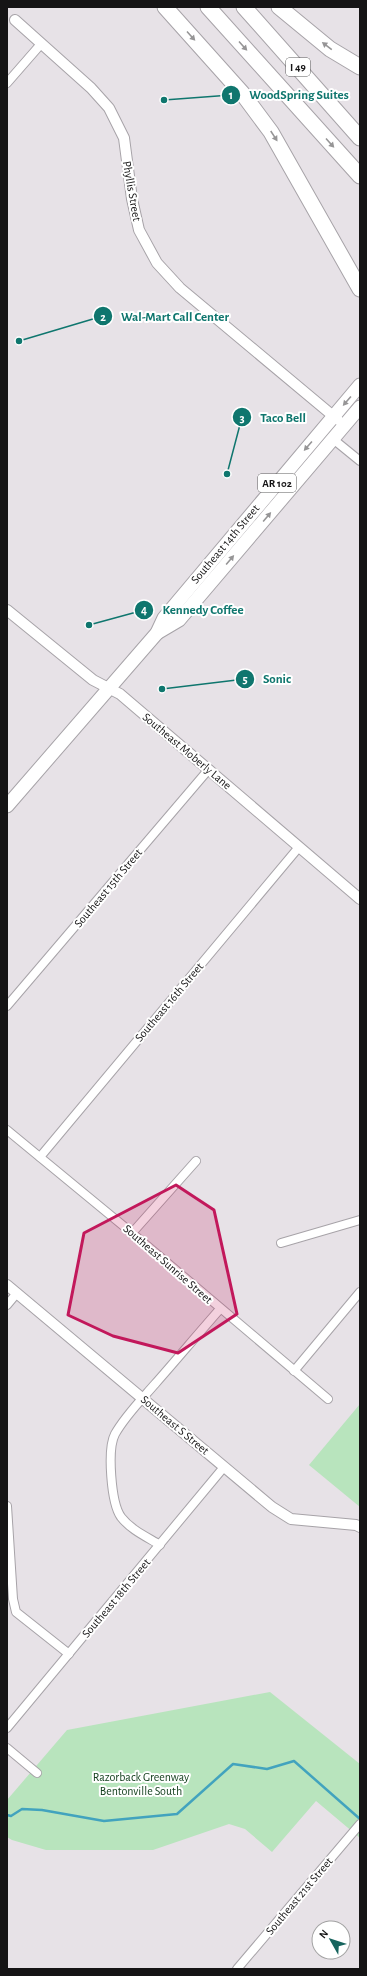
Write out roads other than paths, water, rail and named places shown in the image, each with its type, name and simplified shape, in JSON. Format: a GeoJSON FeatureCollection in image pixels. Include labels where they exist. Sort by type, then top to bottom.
{"type":"FeatureCollection","features":[{"type":"Feature","properties":{"kind":"highway"},"geometry":{"type":"LineString","coordinates":[[165,7],[242,93],[271,132],[360,289]]}},
{"type":"Feature","properties":{"kind":"highway","name":"I 49"},"geometry":{"type":"LineString","coordinates":[[208,7],[360,176]]}},
{"type":"Feature","properties":{"kind":"highway","name":"I 49"},"geometry":{"type":"LineString","coordinates":[[244,7],[360,138]]}},
{"type":"Feature","properties":{"kind":"highway"},"geometry":{"type":"LineString","coordinates":[[278,7],[330,49],[360,67]]}},
{"type":"Feature","properties":{"kind":"main road","name":"Southeast 14th Street"},"geometry":{"type":"LineString","coordinates":[[7,806],[157,633],[164,618],[360,385]]}},
{"type":"Feature","properties":{"kind":"main road","name":"Southeast 14th Street"},"geometry":{"type":"LineString","coordinates":[[157,633],[179,620],[360,407]]}},
{"type":"Feature","properties":{"kind":"street","name":"Phyllis Street"},"geometry":{"type":"LineString","coordinates":[[15,20],[90,88],[109,108],[124,138],[132,199],[139,230],[157,263],[180,288],[345,425]]}},
{"type":"Feature","properties":{"kind":"street"},"geometry":{"type":"LineString","coordinates":[[7,83],[41,44]]}},
{"type":"Feature","properties":{"kind":"street"},"geometry":{"type":"LineString","coordinates":[[333,439],[360,462]]}},
{"type":"Feature","properties":{"kind":"street","name":"Southeast Moberly Lane"},"geometry":{"type":"LineString","coordinates":[[7,610],[94,680],[108,689],[120,694],[360,899]]}},
{"type":"Feature","properties":{"kind":"street","name":"Southeast 15th Street"},"geometry":{"type":"LineString","coordinates":[[7,1006],[209,769]]}},
{"type":"Feature","properties":{"kind":"street","name":"Southeast 16th Street"},"geometry":{"type":"LineString","coordinates":[[40,1157],[299,847]]}},
{"type":"Feature","properties":{"kind":"street","name":"Southeast Sunrise Street"},"geometry":{"type":"LineString","coordinates":[[7,1130],[132,1232],[328,1400]]}},
{"type":"Feature","properties":{"kind":"street"},"geometry":{"type":"LineString","coordinates":[[132,1232],[196,1161]]}},
{"type":"Feature","properties":{"kind":"street"},"geometry":{"type":"LineString","coordinates":[[281,1243],[360,1220]]}},
{"type":"Feature","properties":{"kind":"street","name":"Southeast S Street"},"geometry":{"type":"LineString","coordinates":[[7,1285],[272,1507],[291,1519],[356,1525],[360,1527]]}},
{"type":"Feature","properties":{"kind":"street"},"geometry":{"type":"LineString","coordinates":[[294,1371],[360,1292]]}},
{"type":"Feature","properties":{"kind":"street"},"geometry":{"type":"LineString","coordinates":[[7,1305],[17,1293]]}},
{"type":"Feature","properties":{"kind":"street"},"geometry":{"type":"LineString","coordinates":[[160,1545],[137,1532],[121,1516],[114,1498],[111,1476],[111,1457],[114,1435],[143,1398],[220,1309]]}},
{"type":"Feature","properties":{"kind":"street","name":"Southeast 18th Street"},"geometry":{"type":"LineString","coordinates":[[7,1728],[224,1467]]}},
{"type":"Feature","properties":{"kind":"street"},"geometry":{"type":"LineString","coordinates":[[7,1506],[13,1599],[16,1612],[69,1654]]}},
{"type":"Feature","properties":{"kind":"street"},"geometry":{"type":"LineString","coordinates":[[7,1748],[37,1773]]}},
{"type":"Feature","properties":{"kind":"street","name":"Southeast 21st Street"},"geometry":{"type":"LineString","coordinates":[[238,1969],[358,1826]]}},
{"type":"Feature","properties":{"kind":"waterway"},"geometry":{"type":"LineString","coordinates":[[7,1815],[11,1816],[22,1809],[42,1810],[104,1821],[177,1814],[233,1764],[267,1769],[294,1761],[360,1819]]}},
{"type":"Feature","properties":{"kind":"place","name":"WoodSpring Suites"},"geometry":{"type":"Point","coordinates":[164,100]}},
{"type":"Feature","properties":{"kind":"place","name":"Wal-Mart Call Center"},"geometry":{"type":"Point","coordinates":[19,341]}},
{"type":"Feature","properties":{"kind":"place","name":"Taco Bell"},"geometry":{"type":"Point","coordinates":[227,474]}},
{"type":"Feature","properties":{"kind":"place","name":"Kennedy Coffee"},"geometry":{"type":"Point","coordinates":[89,625]}},
{"type":"Feature","properties":{"kind":"place","name":"Sonic"},"geometry":{"type":"Point","coordinates":[162,689]}},
{"type":"Feature","properties":{"kind":"park label","name":"Razorback Greenway Bentonville South"},"geometry":{"type":"Point","coordinates":[141,1784]}}]}
